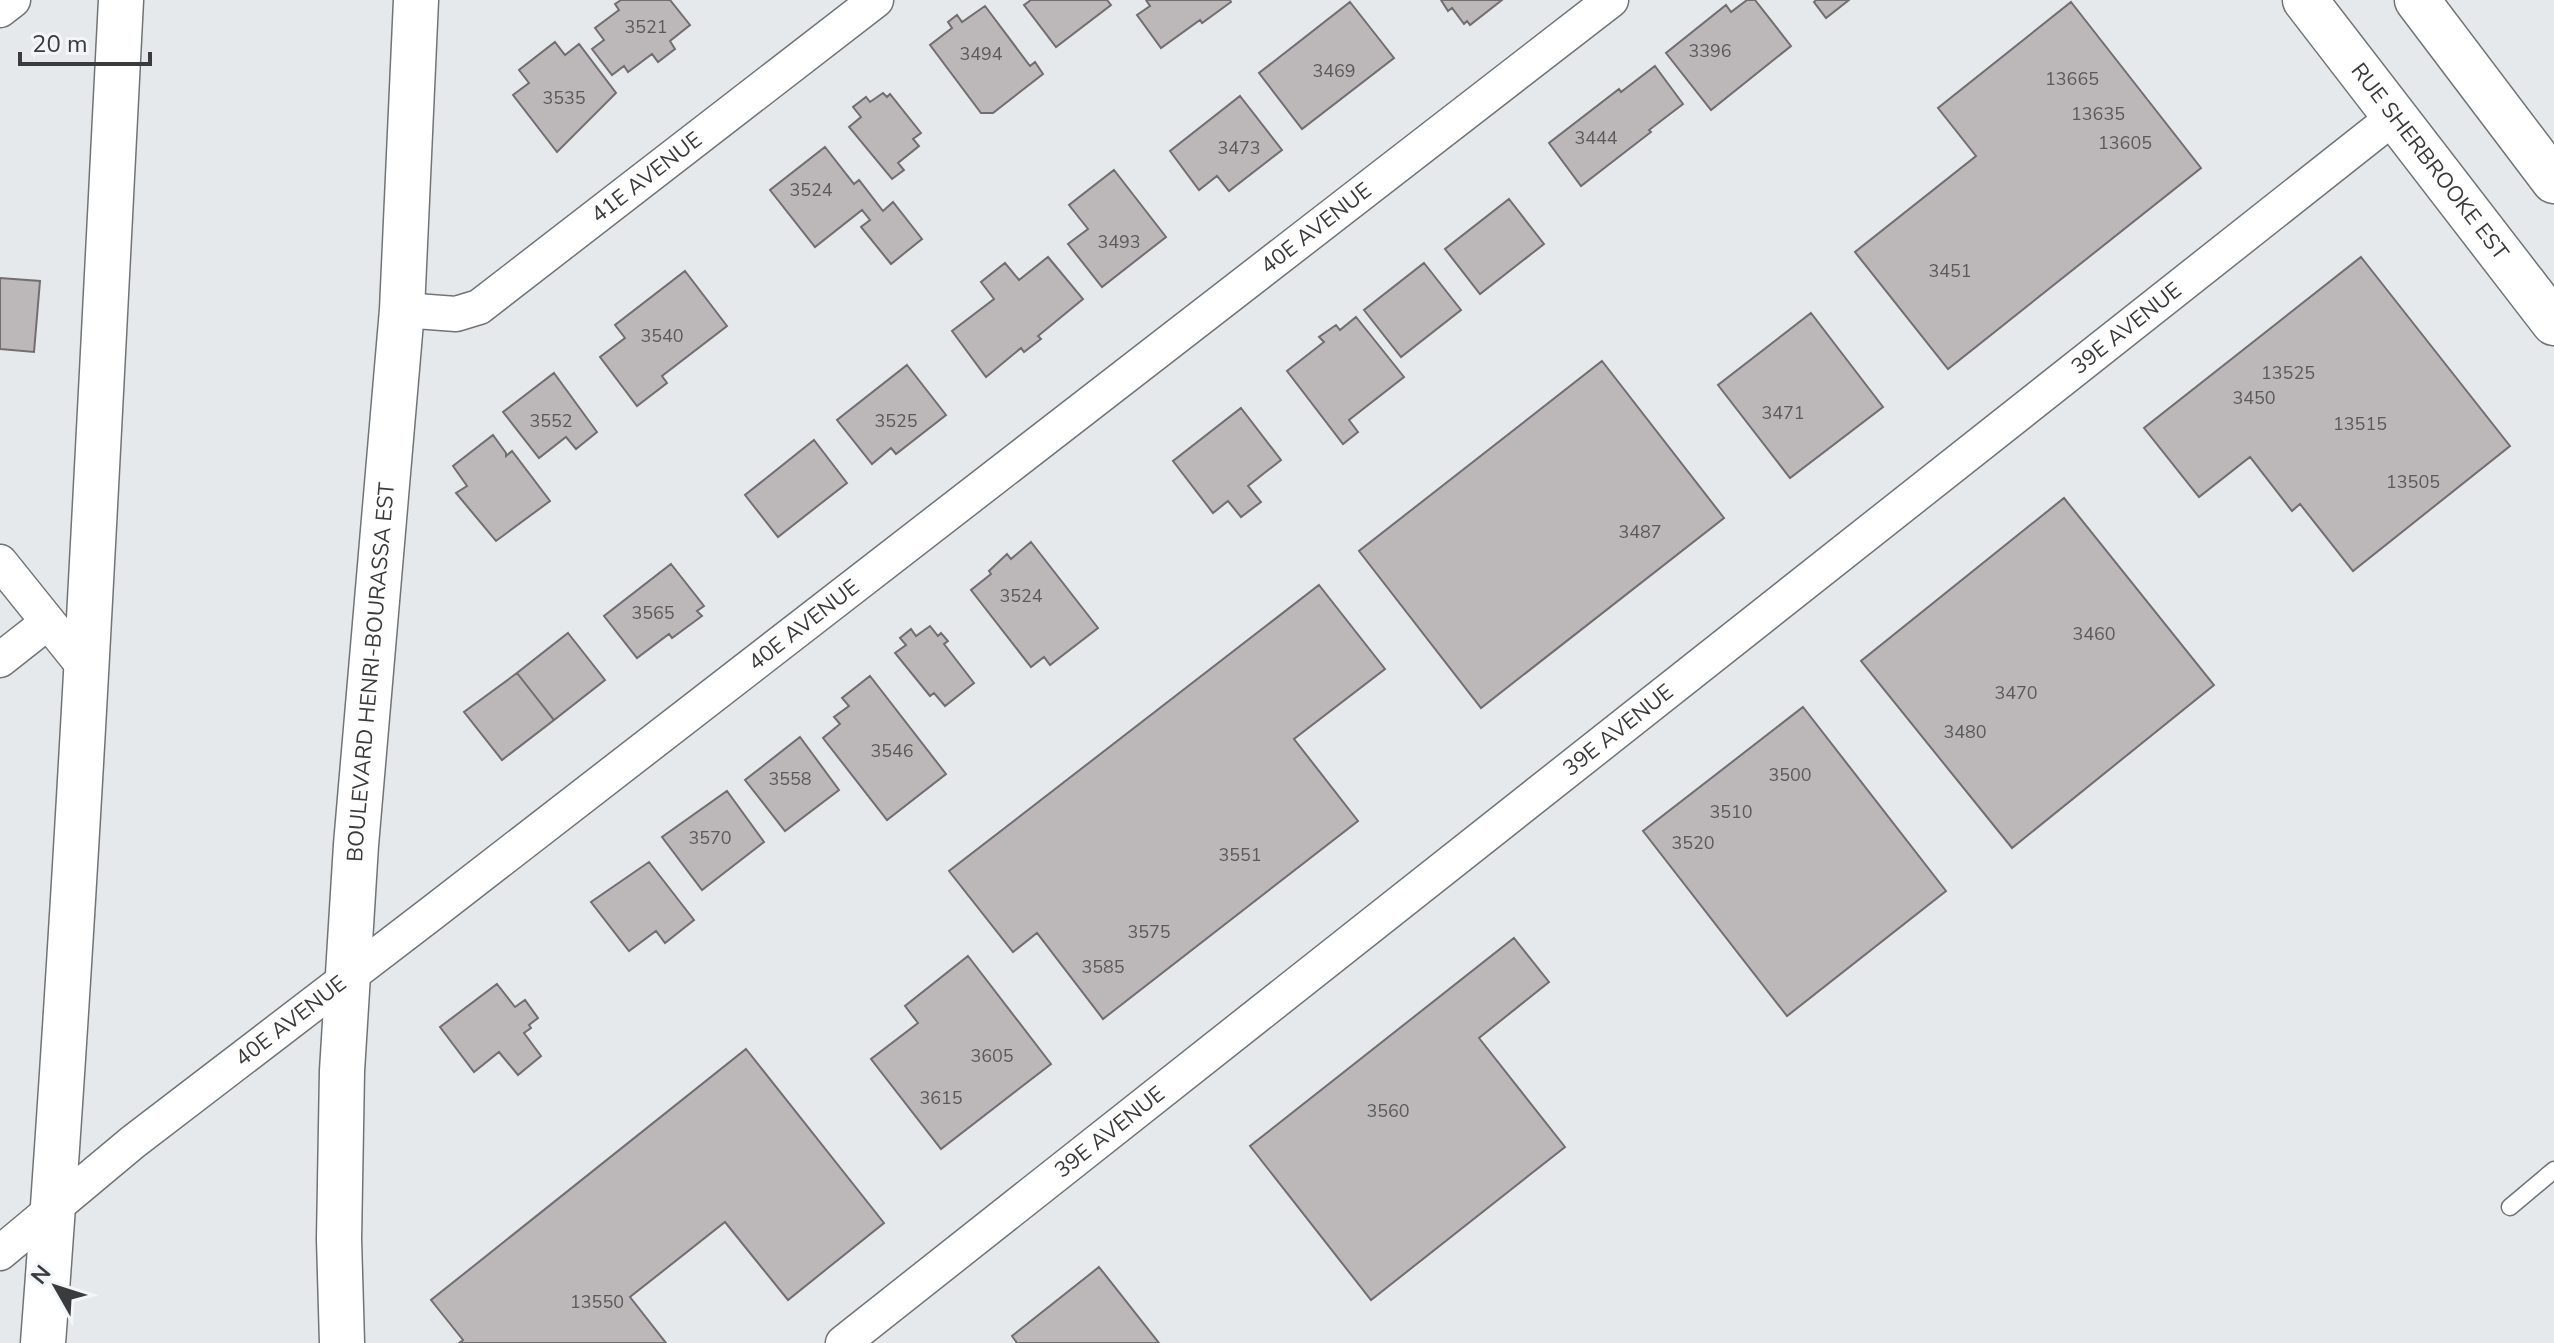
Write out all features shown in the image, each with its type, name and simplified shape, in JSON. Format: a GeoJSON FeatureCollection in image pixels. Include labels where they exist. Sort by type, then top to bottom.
{"type":"FeatureCollection","features":[{"type":"Feature","properties":{"kind":"main road"},"geometry":{"type":"LineString","coordinates":[[43,1343],[86,669],[121,0]]}},
{"type":"Feature","properties":{"kind":"main road","name":"BOULEVARD HENRI-BOURASSA EST"},"geometry":{"type":"LineString","coordinates":[[342,1343],[339,1239],[342,1071],[356,845],[402,310],[416,0]]}},
{"type":"Feature","properties":{"kind":"main road","name":"RUE SHERBROOKE EST"},"geometry":{"type":"LineString","coordinates":[[2305,0],[2554,323]]}},
{"type":"Feature","properties":{"kind":"main road"},"geometry":{"type":"LineString","coordinates":[[2417,0],[2554,181]]}},
{"type":"Feature","properties":{"kind":"street"},"geometry":{"type":"LineString","coordinates":[[0,10],[13,0]]}},
{"type":"Feature","properties":{"kind":"street","name":"41E AVENUE"},"geometry":{"type":"LineString","coordinates":[[402,310],[456,314],[479,307],[876,0]]}},
{"type":"Feature","properties":{"kind":"street","name":"40E AVENUE"},"geometry":{"type":"LineString","coordinates":[[0,1253],[133,1142],[1611,0]]}},
{"type":"Feature","properties":{"kind":"street","name":"39E AVENUE"},"geometry":{"type":"LineString","coordinates":[[843,1343],[2394,117]]}},
{"type":"Feature","properties":{"kind":"street"},"geometry":{"type":"LineString","coordinates":[[0,562],[86,669]]}},
{"type":"Feature","properties":{"kind":"street"},"geometry":{"type":"LineString","coordinates":[[0,660],[47,623]]}},
{"type":"Feature","properties":{"kind":"lane"},"geometry":{"type":"LineString","coordinates":[[2510,1207],[2554,1170]]}},
{"type":"Feature","properties":{"kind":"building"},"geometry":{"type":"Polygon","coordinates":[[[621,0],[670,0],[690,25],[670,41],[675,49],[658,62],[652,54],[628,72],[624,66],[612,75],[592,49],[604,40],[595,28],[619,10],[615,4],[621,0]]]}},
{"type":"Feature","properties":{"kind":"building"},"geometry":{"type":"Polygon","coordinates":[[[1031,0],[1107,0],[1111,5],[1056,47],[1024,5],[1031,0]]]}},
{"type":"Feature","properties":{"kind":"building"},"geometry":{"type":"Polygon","coordinates":[[[1146,0],[1231,2],[1161,48],[1137,15],[1150,6],[1146,0]]]}},
{"type":"Feature","properties":{"kind":"building"},"geometry":{"type":"Polygon","coordinates":[[[1441,0],[1502,0],[1470,25],[1467,21],[1464,24],[1452,8],[1448,11],[1441,0]]]}},
{"type":"Feature","properties":{"kind":"building"},"geometry":{"type":"Polygon","coordinates":[[[1747,0],[1755,0],[1791,46],[1711,110],[1666,53],[1726,5],[1731,12],[1747,0]]]}},
{"type":"Feature","properties":{"kind":"building"},"geometry":{"type":"Polygon","coordinates":[[[1849,0],[1826,18],[1814,2],[1849,0]]]}},
{"type":"Feature","properties":{"kind":"building"},"geometry":{"type":"Polygon","coordinates":[[[1350,2],[1394,58],[1302,129],[1259,73],[1350,2]]]}},
{"type":"Feature","properties":{"kind":"building"},"geometry":{"type":"Polygon","coordinates":[[[2071,2],[2201,168],[1948,369],[1855,252],[1976,156],[1938,108],[2071,2]]]}},
{"type":"Feature","properties":{"kind":"building"},"geometry":{"type":"Polygon","coordinates":[[[985,6],[1030,66],[1035,62],[1043,74],[993,113],[981,113],[930,45],[952,28],[948,22],[957,15],[962,22],[985,6]]]}},
{"type":"Feature","properties":{"kind":"building"},"geometry":{"type":"Polygon","coordinates":[[[555,42],[565,55],[579,44],[616,93],[557,152],[513,95],[529,83],[519,70],[555,42]]]}},
{"type":"Feature","properties":{"kind":"building"},"geometry":{"type":"Polygon","coordinates":[[[1655,66],[1683,104],[1581,186],[1549,143],[1619,89],[1621,92],[1655,66]]]}},
{"type":"Feature","properties":{"kind":"building"},"geometry":{"type":"Polygon","coordinates":[[[883,93],[887,97],[890,94],[921,133],[913,139],[919,146],[898,163],[904,170],[892,179],[849,127],[861,117],[853,107],[866,97],[870,102],[883,93]]]}},
{"type":"Feature","properties":{"kind":"building"},"geometry":{"type":"Polygon","coordinates":[[[1240,96],[1282,150],[1229,191],[1217,176],[1199,190],[1170,151],[1240,96]]]}},
{"type":"Feature","properties":{"kind":"building"},"geometry":{"type":"Polygon","coordinates":[[[825,147],[854,184],[859,180],[883,211],[893,202],[922,239],[891,264],[861,227],[870,220],[862,210],[815,247],[770,190],[825,147]]]}},
{"type":"Feature","properties":{"kind":"building"},"geometry":{"type":"Polygon","coordinates":[[[1114,170],[1166,237],[1102,287],[1068,244],[1088,229],[1069,205],[1114,170]]]}},
{"type":"Feature","properties":{"kind":"building"},"geometry":{"type":"Polygon","coordinates":[[[1509,199],[1544,244],[1480,294],[1445,249],[1509,199]]]}},
{"type":"Feature","properties":{"kind":"building"},"geometry":{"type":"Polygon","coordinates":[[[1048,257],[1083,299],[1038,336],[1041,339],[1024,352],[1021,348],[986,377],[952,331],[994,299],[981,282],[1005,263],[1019,280],[1048,257]]]}},
{"type":"Feature","properties":{"kind":"building"},"geometry":{"type":"Polygon","coordinates":[[[2361,257],[2510,446],[2353,571],[2300,504],[2292,511],[2250,457],[2199,497],[2144,428],[2361,257]]]}},
{"type":"Feature","properties":{"kind":"building"},"geometry":{"type":"Polygon","coordinates":[[[1424,263],[1461,310],[1401,357],[1364,310],[1424,263]]]}},
{"type":"Feature","properties":{"kind":"building"},"geometry":{"type":"Polygon","coordinates":[[[685,271],[727,326],[662,376],[667,383],[637,406],[600,357],[625,338],[615,325],[685,271]]]}},
{"type":"Feature","properties":{"kind":"building"},"geometry":{"type":"Polygon","coordinates":[[[0,278],[40,281],[34,352],[0,349],[0,278]]]}},
{"type":"Feature","properties":{"kind":"building"},"geometry":{"type":"Polygon","coordinates":[[[1811,313],[1883,407],[1790,478],[1718,385],[1811,313]]]}},
{"type":"Feature","properties":{"kind":"building"},"geometry":{"type":"Polygon","coordinates":[[[1356,317],[1404,377],[1349,420],[1358,432],[1343,444],[1287,371],[1324,342],[1319,337],[1336,325],[1340,330],[1356,317]]]}},
{"type":"Feature","properties":{"kind":"building"},"geometry":{"type":"Polygon","coordinates":[[[1602,361],[1724,518],[1481,708],[1359,551],[1602,361]]]}},
{"type":"Feature","properties":{"kind":"building"},"geometry":{"type":"Polygon","coordinates":[[[907,365],[946,415],[896,454],[891,448],[872,464],[837,420],[907,365]]]}},
{"type":"Feature","properties":{"kind":"building"},"geometry":{"type":"Polygon","coordinates":[[[554,373],[597,432],[576,449],[566,437],[539,458],[503,412],[554,373]]]}},
{"type":"Feature","properties":{"kind":"building"},"geometry":{"type":"Polygon","coordinates":[[[1241,408],[1281,460],[1248,486],[1261,502],[1241,517],[1228,501],[1213,513],[1173,461],[1241,408]]]}},
{"type":"Feature","properties":{"kind":"building"},"geometry":{"type":"Polygon","coordinates":[[[493,435],[506,456],[512,451],[550,501],[496,541],[456,493],[467,486],[453,466],[493,435]]]}},
{"type":"Feature","properties":{"kind":"building"},"geometry":{"type":"Polygon","coordinates":[[[814,440],[847,483],[778,537],[745,495],[814,440]]]}},
{"type":"Feature","properties":{"kind":"building"},"geometry":{"type":"Polygon","coordinates":[[[2064,498],[2214,685],[2012,848],[1861,661],[2064,498]]]}},
{"type":"Feature","properties":{"kind":"building"},"geometry":{"type":"Polygon","coordinates":[[[1031,542],[1098,628],[1050,665],[1044,657],[1031,667],[971,590],[991,574],[989,571],[1007,554],[1011,559],[1031,542]]]}},
{"type":"Feature","properties":{"kind":"building"},"geometry":{"type":"Polygon","coordinates":[[[671,564],[704,606],[697,611],[702,616],[672,638],[669,634],[637,658],[604,616],[671,564]]]}},
{"type":"Feature","properties":{"kind":"building"},"geometry":{"type":"Polygon","coordinates":[[[1319,585],[1385,669],[1294,739],[1358,821],[1103,1019],[1037,933],[1013,952],[949,871],[1319,585]]]}},
{"type":"Feature","properties":{"kind":"building"},"geometry":{"type":"Polygon","coordinates":[[[930,626],[938,636],[941,633],[948,641],[944,644],[974,683],[945,706],[934,693],[930,696],[895,653],[906,645],[900,638],[911,629],[916,636],[930,626]]]}},
{"type":"Feature","properties":{"kind":"building"},"geometry":{"type":"Polygon","coordinates":[[[568,633],[605,680],[554,720],[517,673],[568,633]]]}},
{"type":"Feature","properties":{"kind":"building"},"geometry":{"type":"Polygon","coordinates":[[[517,673],[554,720],[502,760],[464,712],[517,673]]]}},
{"type":"Feature","properties":{"kind":"building"},"geometry":{"type":"Polygon","coordinates":[[[870,676],[946,774],[887,820],[823,738],[840,724],[834,717],[849,706],[842,698],[870,676]]]}},
{"type":"Feature","properties":{"kind":"building"},"geometry":{"type":"Polygon","coordinates":[[[1803,707],[1946,891],[1787,1016],[1643,831],[1803,707]]]}},
{"type":"Feature","properties":{"kind":"building"},"geometry":{"type":"Polygon","coordinates":[[[800,737],[839,790],[785,831],[745,780],[800,737]]]}},
{"type":"Feature","properties":{"kind":"building"},"geometry":{"type":"Polygon","coordinates":[[[727,791],[764,842],[702,890],[662,837],[727,791]]]}},
{"type":"Feature","properties":{"kind":"building"},"geometry":{"type":"Polygon","coordinates":[[[649,862],[694,920],[665,943],[656,931],[629,951],[591,902],[649,862]]]}},
{"type":"Feature","properties":{"kind":"building"},"geometry":{"type":"Polygon","coordinates":[[[1514,938],[1549,982],[1479,1038],[1565,1147],[1371,1300],[1250,1146],[1514,938]]]}},
{"type":"Feature","properties":{"kind":"building"},"geometry":{"type":"Polygon","coordinates":[[[968,956],[1051,1064],[941,1149],[871,1059],[918,1023],[905,1006],[968,956]]]}},
{"type":"Feature","properties":{"kind":"building"},"geometry":{"type":"Polygon","coordinates":[[[497,984],[515,1007],[525,1000],[538,1018],[524,1033],[541,1056],[518,1075],[499,1052],[474,1072],[440,1027],[497,984]]]}},
{"type":"Feature","properties":{"kind":"building"},"geometry":{"type":"Polygon","coordinates":[[[746,1049],[884,1223],[788,1300],[725,1222],[630,1297],[666,1343],[459,1343],[463,1340],[431,1300],[746,1049]]]}},
{"type":"Feature","properties":{"kind":"building"},"geometry":{"type":"Polygon","coordinates":[[[1099,1267],[1159,1343],[1017,1343],[1012,1336],[1099,1267]]]}}]}
